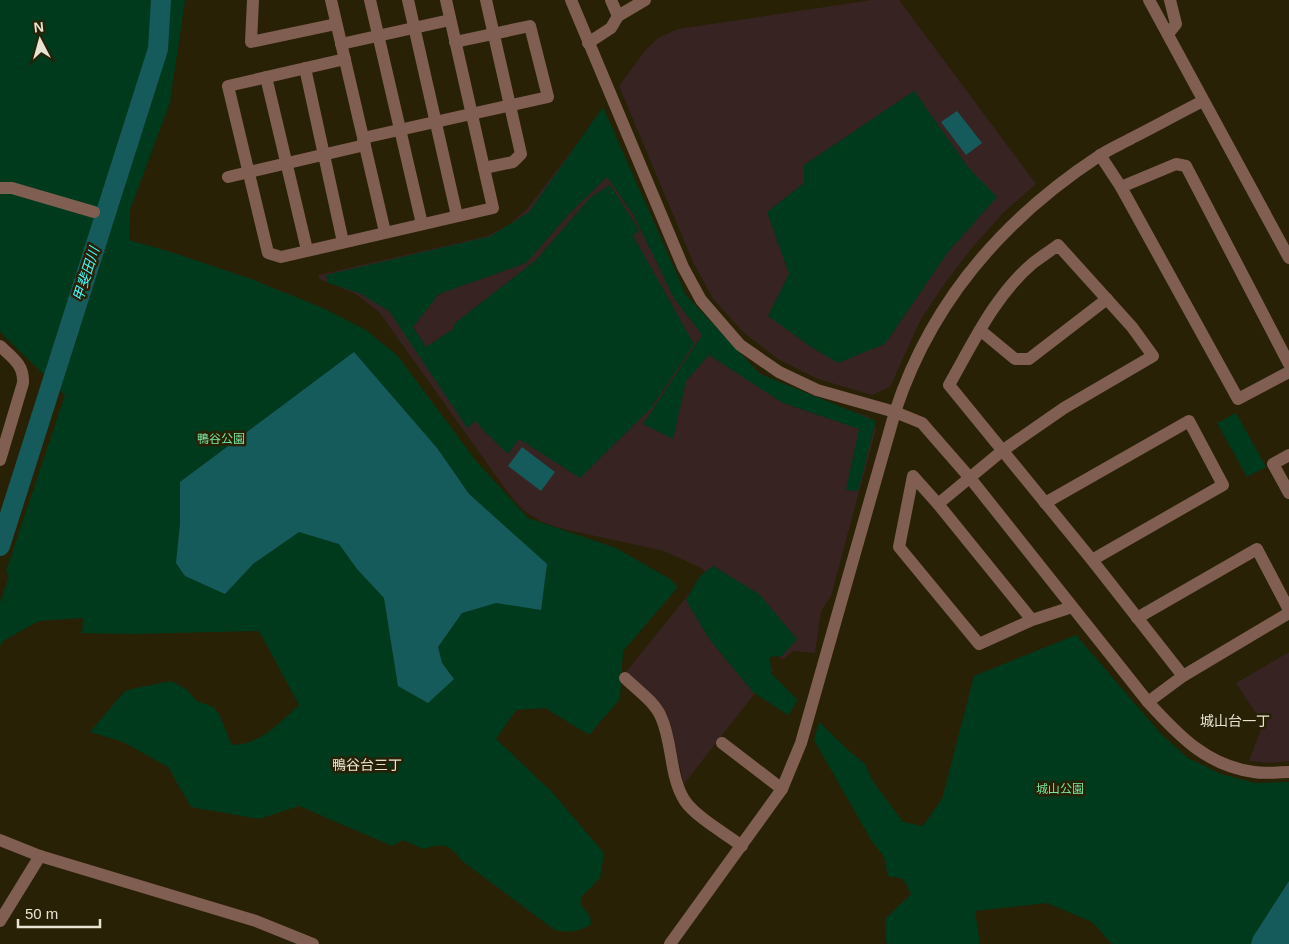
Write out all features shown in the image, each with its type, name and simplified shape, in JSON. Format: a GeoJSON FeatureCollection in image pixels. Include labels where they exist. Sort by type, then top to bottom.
{"type":"FeatureCollection","features":[{"type":"Feature","properties":{"kind":"street"},"geometry":{"type":"LineString","coordinates":[[253,0],[251,42],[336,24]]}},
{"type":"Feature","properties":{"kind":"street"},"geometry":{"type":"LineString","coordinates":[[331,0],[386,232]]}},
{"type":"Feature","properties":{"kind":"street"},"geometry":{"type":"LineString","coordinates":[[370,0],[422,224]]}},
{"type":"Feature","properties":{"kind":"street"},"geometry":{"type":"LineString","coordinates":[[408,0],[457,216]]}},
{"type":"Feature","properties":{"kind":"street"},"geometry":{"type":"LineString","coordinates":[[345,59],[228,86],[268,253],[281,257],[493,208],[446,0]]}},
{"type":"Feature","properties":{"kind":"street"},"geometry":{"type":"LineString","coordinates":[[484,168],[513,162],[521,154],[486,0]]}},
{"type":"Feature","properties":{"kind":"street"},"geometry":{"type":"LineString","coordinates":[[571,0],[683,267],[701,300],[740,345],[779,372],[817,390],[895,412],[922,423],[970,478],[1148,702],[1171,728],[1195,749],[1225,764],[1254,772],[1289,772]]}},
{"type":"Feature","properties":{"kind":"street"},"geometry":{"type":"LineString","coordinates":[[612,0],[618,16]]}},
{"type":"Feature","properties":{"kind":"street"},"geometry":{"type":"LineString","coordinates":[[588,43],[611,28],[618,16],[645,0]]}},
{"type":"Feature","properties":{"kind":"street"},"geometry":{"type":"LineString","coordinates":[[1149,0],[1289,258]]}},
{"type":"Feature","properties":{"kind":"street"},"geometry":{"type":"LineString","coordinates":[[1168,34],[1176,24],[1170,0]]}},
{"type":"Feature","properties":{"kind":"street"},"geometry":{"type":"LineString","coordinates":[[341,44],[450,20]]}},
{"type":"Feature","properties":{"kind":"street"},"geometry":{"type":"LineString","coordinates":[[228,177],[324,155],[401,130],[548,97],[530,26],[455,42]]}},
{"type":"Feature","properties":{"kind":"street"},"geometry":{"type":"LineString","coordinates":[[305,68],[343,242]]}},
{"type":"Feature","properties":{"kind":"street"},"geometry":{"type":"LineString","coordinates":[[266,77],[307,250]]}},
{"type":"Feature","properties":{"kind":"street"},"geometry":{"type":"LineString","coordinates":[[670,944],[782,789],[801,744],[905,380],[930,329],[960,284],[984,254],[1033,204],[1100,155],[1203,101]]}},
{"type":"Feature","properties":{"kind":"street"},"geometry":{"type":"LineString","coordinates":[[1100,155],[1121,187],[1238,399],[1289,372]]}},
{"type":"Feature","properties":{"kind":"street"},"geometry":{"type":"LineString","coordinates":[[1121,187],[1176,164],[1186,166],[1289,364]]}},
{"type":"Feature","properties":{"kind":"street"},"geometry":{"type":"LineString","coordinates":[[0,188],[12,188],[94,212]]}},
{"type":"Feature","properties":{"kind":"street"},"geometry":{"type":"LineString","coordinates":[[938,504],[1002,451],[1064,408],[1153,356],[1132,327],[1058,245],[1032,264],[1006,293],[980,330],[949,385],[1002,451],[1046,502],[1183,676]]}},
{"type":"Feature","properties":{"kind":"street"},"geometry":{"type":"LineString","coordinates":[[980,330],[1015,359],[1029,359],[1107,299]]}},
{"type":"Feature","properties":{"kind":"street"},"geometry":{"type":"LineString","coordinates":[[0,346],[17,362],[24,372],[23,384],[0,460]]}},
{"type":"Feature","properties":{"kind":"street"},"geometry":{"type":"LineString","coordinates":[[1046,502],[1188,421],[1223,485],[1092,560]]}},
{"type":"Feature","properties":{"kind":"street"},"geometry":{"type":"LineString","coordinates":[[1289,456],[1273,464],[1289,493]]}},
{"type":"Feature","properties":{"kind":"street"},"geometry":{"type":"LineString","coordinates":[[1032,620],[914,476],[899,547],[979,644],[1032,620],[1072,607]]}},
{"type":"Feature","properties":{"kind":"street"},"geometry":{"type":"LineString","coordinates":[[1137,618],[1257,549],[1289,612],[1183,676],[1148,702]]}},
{"type":"Feature","properties":{"kind":"street"},"geometry":{"type":"LineString","coordinates":[[625,678],[661,715],[678,785],[686,802],[705,820],[742,846]]}},
{"type":"Feature","properties":{"kind":"street"},"geometry":{"type":"LineString","coordinates":[[722,743],[782,789]]}},
{"type":"Feature","properties":{"kind":"street"},"geometry":{"type":"LineString","coordinates":[[0,840],[40,856],[256,921],[313,944]]}},
{"type":"Feature","properties":{"kind":"street"},"geometry":{"type":"LineString","coordinates":[[0,921],[40,856]]}},
{"type":"Feature","properties":{"kind":"shaded area"},"geometry":{"type":"Polygon","coordinates":[[[872,0],[899,0],[1036,184],[1004,212],[971,249],[921,319],[890,387],[872,395],[818,379],[778,359],[744,333],[713,299],[693,262],[619,86],[644,52],[658,38],[678,29],[872,0]]]}},
{"type":"Feature","properties":{"kind":"shaded area"},"geometry":{"type":"Polygon","coordinates":[[[603,110],[686,299],[748,366],[800,396],[868,416],[876,429],[831,596],[821,611],[815,653],[793,651],[782,660],[737,599],[701,568],[664,551],[559,528],[540,521],[523,510],[509,494],[379,312],[356,294],[319,279],[319,275],[488,236],[510,224],[527,209],[603,110]]]}},
{"type":"Feature","properties":{"kind":"shaded area"},"geometry":{"type":"Polygon","coordinates":[[[697,584],[722,606],[773,670],[684,784],[671,728],[657,701],[626,672],[697,584]]]}},
{"type":"Feature","properties":{"kind":"shaded area"},"geometry":{"type":"Polygon","coordinates":[[[1289,652],[1289,761],[1272,763],[1249,761],[1263,724],[1236,683],[1289,652]]]}},
{"type":"Feature","properties":{"kind":"green space","name":"鴨谷公園"},"geometry":{"type":"Polygon","coordinates":[[[0,0],[185,0],[170,102],[130,210],[129,240],[251,279],[323,308],[366,330],[397,355],[476,461],[528,518],[616,548],[670,579],[678,587],[623,651],[620,699],[589,735],[545,708],[516,710],[496,739],[551,791],[604,853],[600,878],[582,896],[580,904],[590,916],[591,924],[587,927],[574,931],[555,930],[462,861],[446,846],[441,845],[423,849],[403,840],[392,846],[299,806],[259,819],[191,807],[168,767],[123,742],[90,732],[123,693],[131,689],[171,681],[186,689],[197,701],[213,707],[219,714],[232,745],[242,744],[260,737],[276,726],[299,705],[259,631],[132,634],[82,633],[83,618],[39,621],[3,641],[0,646],[0,602],[9,576],[6,571],[65,395],[0,332],[0,0]]]}},
{"type":"Feature","properties":{"kind":"green space"},"geometry":{"type":"Polygon","coordinates":[[[914,91],[968,167],[997,197],[948,252],[885,344],[838,363],[811,347],[768,316],[789,274],[767,212],[804,183],[804,165],[914,91]]]}},
{"type":"Feature","properties":{"kind":"green space"},"geometry":{"type":"Polygon","coordinates":[[[603,107],[686,295],[760,374],[876,421],[858,491],[846,490],[859,429],[783,403],[709,355],[686,381],[673,439],[643,424],[702,335],[674,298],[633,214],[607,177],[569,214],[526,263],[439,294],[413,327],[426,347],[453,329],[455,323],[536,260],[591,197],[610,185],[639,230],[633,236],[694,344],[651,408],[580,478],[519,439],[508,454],[476,421],[467,428],[389,311],[359,293],[328,283],[326,275],[491,236],[529,212],[603,107]]]}},
{"type":"Feature","properties":{"kind":"green space"},"geometry":{"type":"Polygon","coordinates":[[[1236,413],[1266,467],[1247,477],[1217,423],[1236,413]]]}},
{"type":"Feature","properties":{"kind":"green space"},"geometry":{"type":"Polygon","coordinates":[[[713,566],[759,594],[797,639],[782,656],[770,657],[771,673],[798,700],[788,715],[753,692],[709,639],[686,600],[700,576],[713,566]]]}},
{"type":"Feature","properties":{"kind":"green space","name":"城山公園"},"geometry":{"type":"Polygon","coordinates":[[[1076,635],[1161,734],[1188,758],[1221,774],[1255,783],[1289,782],[1289,944],[1112,944],[1092,922],[1047,903],[975,911],[980,944],[889,944],[886,942],[885,919],[911,894],[903,879],[888,876],[884,857],[871,840],[814,740],[819,722],[865,764],[872,780],[903,822],[923,826],[942,799],[974,676],[1076,635]]]}},
{"type":"Feature","properties":{"kind":"water"},"geometry":{"type":"Polygon","coordinates":[[[957,111],[982,143],[966,155],[941,122],[957,111]]]}},
{"type":"Feature","properties":{"kind":"water"},"geometry":{"type":"Polygon","coordinates":[[[354,352],[437,448],[469,494],[547,564],[541,610],[496,603],[462,613],[438,647],[442,663],[454,679],[428,703],[398,686],[384,598],[357,569],[339,544],[299,532],[253,564],[225,594],[185,576],[176,563],[180,524],[180,482],[354,352]]]}},
{"type":"Feature","properties":{"kind":"water"},"geometry":{"type":"Polygon","coordinates":[[[522,447],[555,472],[541,491],[508,466],[522,447]]]}},
{"type":"Feature","properties":{"kind":"water"},"geometry":{"type":"Polygon","coordinates":[[[1289,881],[1289,944],[1251,944],[1253,937],[1289,881]]]}},
{"type":"Feature","properties":{"kind":"waterway","name":"甲斐田川"},"geometry":{"type":"LineString","coordinates":[[0,546],[158,49],[161,0]]}},
{"type":"Feature","properties":{"kind":"district","name":"城山台一丁"},"geometry":{"type":"Point","coordinates":[1235,721]}},
{"type":"Feature","properties":{"kind":"district","name":"鴨谷台三丁"},"geometry":{"type":"Point","coordinates":[367,765]}}]}
